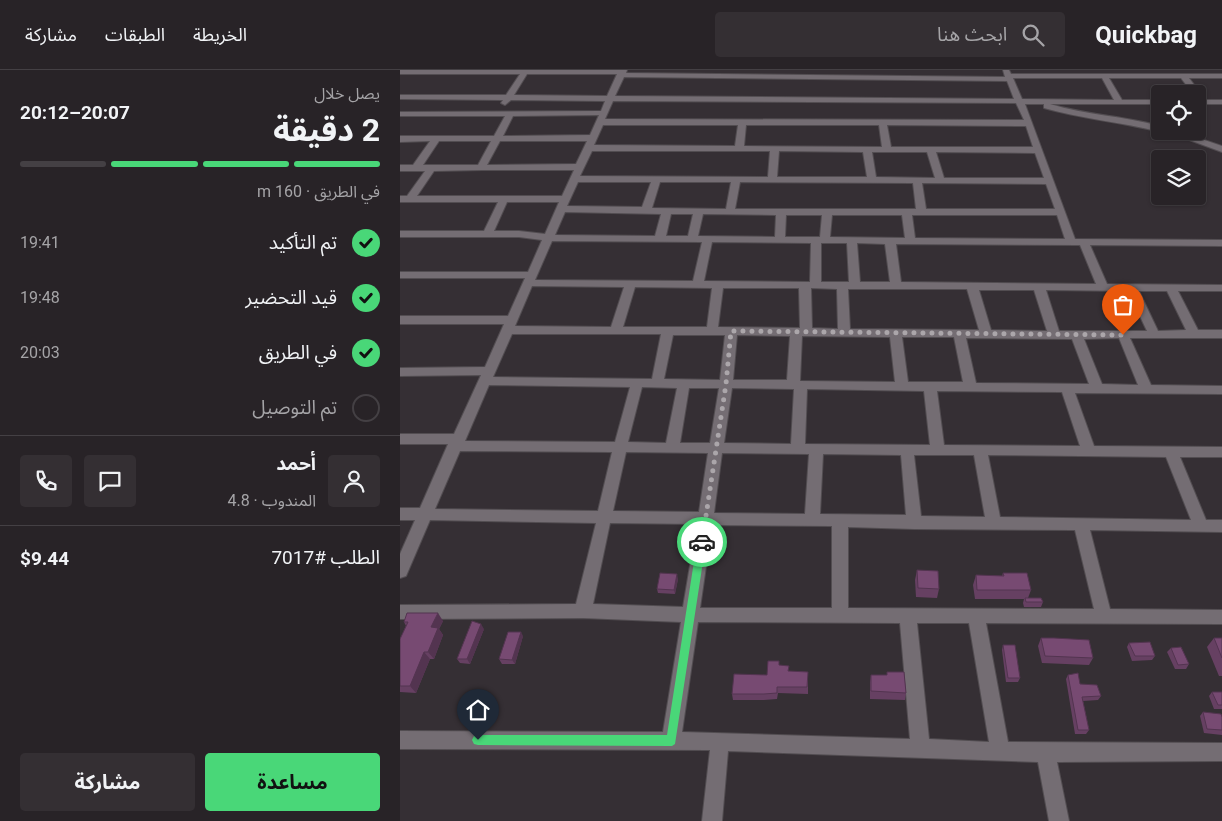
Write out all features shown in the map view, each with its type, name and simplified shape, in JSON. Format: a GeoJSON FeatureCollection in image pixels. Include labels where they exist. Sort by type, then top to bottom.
{"type":"FeatureCollection","features":[{"type":"Feature","properties":{"kind":"street"},"geometry":{"type":"LineString","coordinates":[[400,72],[538,71],[622,73],[683,87],[755,87],[779,73],[821,88],[854,112],[883,124],[1029,123]]}},
{"type":"Feature","properties":{"kind":"street"},"geometry":{"type":"LineString","coordinates":[[497,114],[525,72]]}},
{"type":"Feature","properties":{"kind":"street"},"geometry":{"type":"LineString","coordinates":[[400,571],[622,73]]}},
{"type":"Feature","properties":{"kind":"street"},"geometry":{"type":"LineString","coordinates":[[400,114],[418,121],[468,114],[602,118],[660,110],[683,87],[755,87],[779,111],[854,112],[904,89],[923,74],[1104,76],[1143,73],[1183,76],[1216,74]]}},
{"type":"Feature","properties":{"kind":"street"},"geometry":{"type":"LineString","coordinates":[[400,97],[610,97],[660,110],[742,123],[779,111],[821,88],[856,74],[904,89],[1019,101],[1151,102]]}},
{"type":"Feature","properties":{"kind":"street"},"geometry":{"type":"LineString","coordinates":[[1008,75],[1029,123],[1060,212],[1103,288]]}},
{"type":"Feature","properties":{"kind":"street"},"geometry":{"type":"LineString","coordinates":[[1104,76],[1119,101]]}},
{"type":"Feature","properties":{"kind":"street"},"geometry":{"type":"LineString","coordinates":[[1183,76],[1190,85]]}},
{"type":"Feature","properties":{"kind":"street"},"geometry":{"type":"LineString","coordinates":[[401,138],[436,139],[457,130],[479,98]]}},
{"type":"Feature","properties":{"kind":"street"},"geometry":{"type":"LineString","coordinates":[[1034,102],[1074,114],[1135,122],[1151,126]]}},
{"type":"Feature","properties":{"kind":"street"},"geometry":{"type":"LineString","coordinates":[[1206,102],[1222,102]]}},
{"type":"Feature","properties":{"kind":"street"},"geometry":{"type":"LineString","coordinates":[[481,168],[510,114]]}},
{"type":"Feature","properties":{"kind":"street"},"geometry":{"type":"LineString","coordinates":[[401,138],[418,121]]}},
{"type":"Feature","properties":{"kind":"street"},"geometry":{"type":"LineString","coordinates":[[739,148],[742,123]]}},
{"type":"Feature","properties":{"kind":"street"},"geometry":{"type":"LineString","coordinates":[[883,124],[886,149]]}},
{"type":"Feature","properties":{"kind":"street"},"geometry":{"type":"LineString","coordinates":[[457,130],[497,138],[593,138]]}},
{"type":"Feature","properties":{"kind":"street"},"geometry":{"type":"LineString","coordinates":[[416,168],[436,139]]}},
{"type":"Feature","properties":{"kind":"street"},"geometry":{"type":"LineString","coordinates":[[1196,140],[1222,149]]}},
{"type":"Feature","properties":{"kind":"street"},"geometry":{"type":"LineString","coordinates":[[588,148],[1039,150]]}},
{"type":"Feature","properties":{"kind":"street"},"geometry":{"type":"LineString","coordinates":[[772,179],[776,148]]}},
{"type":"Feature","properties":{"kind":"street"},"geometry":{"type":"LineString","coordinates":[[867,149],[872,180]]}},
{"type":"Feature","properties":{"kind":"street"},"geometry":{"type":"LineString","coordinates":[[932,150],[940,180]]}},
{"type":"Feature","properties":{"kind":"street"},"geometry":{"type":"LineString","coordinates":[[400,168],[580,167]]}},
{"type":"Feature","properties":{"kind":"street"},"geometry":{"type":"LineString","coordinates":[[405,199],[431,168]]}},
{"type":"Feature","properties":{"kind":"street"},"geometry":{"type":"LineString","coordinates":[[575,179],[1050,181]]}},
{"type":"Feature","properties":{"kind":"street"},"geometry":{"type":"LineString","coordinates":[[646,210],[656,180]]}},
{"type":"Feature","properties":{"kind":"street"},"geometry":{"type":"LineString","coordinates":[[730,212],[736,180]]}},
{"type":"Feature","properties":{"kind":"street"},"geometry":{"type":"LineString","coordinates":[[917,180],[922,213]]}},
{"type":"Feature","properties":{"kind":"street"},"geometry":{"type":"LineString","coordinates":[[405,199],[566,199]]}},
{"type":"Feature","properties":{"kind":"street"},"geometry":{"type":"LineString","coordinates":[[487,235],[504,199]]}},
{"type":"Feature","properties":{"kind":"street"},"geometry":{"type":"LineString","coordinates":[[561,209],[781,213],[1060,212]]}},
{"type":"Feature","properties":{"kind":"street"},"geometry":{"type":"LineString","coordinates":[[660,238],[667,210]]}},
{"type":"Feature","properties":{"kind":"street"},"geometry":{"type":"LineString","coordinates":[[692,239],[699,211]]}},
{"type":"Feature","properties":{"kind":"street"},"geometry":{"type":"LineString","coordinates":[[798,449],[797,385],[801,332],[827,212]]}},
{"type":"Feature","properties":{"kind":"street"},"geometry":{"type":"LineString","coordinates":[[907,212],[910,240]]}},
{"type":"Feature","properties":{"kind":"street"},"geometry":{"type":"LineString","coordinates":[[780,239],[781,213]]}},
{"type":"Feature","properties":{"kind":"street"},"geometry":{"type":"LineString","coordinates":[[400,234],[519,234],[548,238],[1222,242]]}},
{"type":"Feature","properties":{"kind":"street"},"geometry":{"type":"LineString","coordinates":[[698,285],[708,239]]}},
{"type":"Feature","properties":{"kind":"street"},"geometry":{"type":"LineString","coordinates":[[852,240],[855,286]]}},
{"type":"Feature","properties":{"kind":"street"},"geometry":{"type":"LineString","coordinates":[[890,240],[896,286]]}},
{"type":"Feature","properties":{"kind":"street"},"geometry":{"type":"LineString","coordinates":[[400,275],[718,286],[1222,288]]}},
{"type":"Feature","properties":{"kind":"street"},"geometry":{"type":"LineString","coordinates":[[616,331],[630,284]]}},
{"type":"Feature","properties":{"kind":"street"},"geometry":{"type":"LineString","coordinates":[[842,285],[844,334]]}},
{"type":"Feature","properties":{"kind":"street"},"geometry":{"type":"LineString","coordinates":[[712,330],[718,286]]}},
{"type":"Feature","properties":{"kind":"street"},"geometry":{"type":"LineString","coordinates":[[972,286],[986,334]]}},
{"type":"Feature","properties":{"kind":"street"},"geometry":{"type":"LineString","coordinates":[[1039,287],[1054,334]]}},
{"type":"Feature","properties":{"kind":"street"},"geometry":{"type":"LineString","coordinates":[[1132,288],[1154,334]]}},
{"type":"Feature","properties":{"kind":"street"},"geometry":{"type":"LineString","coordinates":[[1171,288],[1193,334]]}},
{"type":"Feature","properties":{"kind":"street"},"geometry":{"type":"LineString","coordinates":[[400,320],[616,331],[712,330],[844,334],[1222,334]]}},
{"type":"Feature","properties":{"kind":"street"},"geometry":{"type":"LineString","coordinates":[[657,383],[668,330]]}},
{"type":"Feature","properties":{"kind":"street"},"geometry":{"type":"LineString","coordinates":[[672,740],[726,384],[731,331]]}},
{"type":"Feature","properties":{"kind":"street"},"geometry":{"type":"LineString","coordinates":[[896,334],[902,385]]}},
{"type":"Feature","properties":{"kind":"street"},"geometry":{"type":"LineString","coordinates":[[959,334],[970,386]]}},
{"type":"Feature","properties":{"kind":"street"},"geometry":{"type":"LineString","coordinates":[[1077,335],[1097,388]]}},
{"type":"Feature","properties":{"kind":"street"},"geometry":{"type":"LineString","coordinates":[[1123,335],[1146,388]]}},
{"type":"Feature","properties":{"kind":"street"},"geometry":{"type":"LineString","coordinates":[[400,372],[637,383],[1222,390]]}},
{"type":"Feature","properties":{"kind":"street"},"geometry":{"type":"LineString","coordinates":[[583,611],[620,448],[637,383]]}},
{"type":"Feature","properties":{"kind":"street"},"geometry":{"type":"LineString","coordinates":[[672,448],[684,383]]}},
{"type":"Feature","properties":{"kind":"street"},"geometry":{"type":"LineString","coordinates":[[930,386],[938,450]]}},
{"type":"Feature","properties":{"kind":"street"},"geometry":{"type":"LineString","coordinates":[[1067,388],[1088,451]]}},
{"type":"Feature","properties":{"kind":"street"},"geometry":{"type":"LineString","coordinates":[[400,439],[456,443],[620,448],[1222,452]]}},
{"type":"Feature","properties":{"kind":"street"},"geometry":{"type":"LineString","coordinates":[[812,519],[816,449]]}},
{"type":"Feature","properties":{"kind":"street"},"geometry":{"type":"LineString","coordinates":[[907,449],[914,522]]}},
{"type":"Feature","properties":{"kind":"street"},"geometry":{"type":"LineString","coordinates":[[980,450],[994,523]]}},
{"type":"Feature","properties":{"kind":"street"},"geometry":{"type":"LineString","coordinates":[[1171,453],[1201,525]]}},
{"type":"Feature","properties":{"kind":"street"},"geometry":{"type":"LineString","coordinates":[[400,514],[1222,526]]}},
{"type":"Feature","properties":{"kind":"street"},"geometry":{"type":"LineString","coordinates":[[840,521],[840,615]]}},
{"type":"Feature","properties":{"kind":"street"},"geometry":{"type":"LineString","coordinates":[[1080,524],[1104,617]]}},
{"type":"Feature","properties":{"kind":"street"},"geometry":{"type":"LineString","coordinates":[[400,612],[583,611],[690,615],[1222,616]]}},
{"type":"Feature","properties":{"kind":"street"},"geometry":{"type":"LineString","coordinates":[[908,615],[920,748]]}},
{"type":"Feature","properties":{"kind":"street"},"geometry":{"type":"LineString","coordinates":[[976,616],[1000,752]]}},
{"type":"Feature","properties":{"kind":"street"},"geometry":{"type":"LineString","coordinates":[[400,740],[672,740],[1000,752],[1222,752]]}},
{"type":"Feature","properties":{"kind":"street"},"geometry":{"type":"LineString","coordinates":[[712,821],[720,741]]}},
{"type":"Feature","properties":{"kind":"street"},"geometry":{"type":"LineString","coordinates":[[1046,753],[1059,821]]}},
{"type":"Feature","properties":{"kind":"building"},"geometry":{"type":"Polygon","coordinates":[[[917,570],[938,571],[939,589],[918,588],[917,570]]]}},
{"type":"Feature","properties":{"kind":"building"},"geometry":{"type":"Polygon","coordinates":[[[660,573],[677,574],[674,590],[657,589],[660,573]]]}},
{"type":"Feature","properties":{"kind":"building"},"geometry":{"type":"Polygon","coordinates":[[[1003,573],[1027,573],[1031,590],[977,590],[976,575],[1004,576],[1003,573]]]}},
{"type":"Feature","properties":{"kind":"building"},"geometry":{"type":"Polygon","coordinates":[[[1025,598],[1041,598],[1043,602],[1026,602],[1025,598]]]}},
{"type":"Feature","properties":{"kind":"building"},"geometry":{"type":"Polygon","coordinates":[[[407,613],[438,613],[431,627],[438,628],[428,652],[424,652],[410,686],[400,686],[400,639],[408,622],[404,622],[407,613]]]}},
{"type":"Feature","properties":{"kind":"building"},"geometry":{"type":"Polygon","coordinates":[[[472,621],[481,624],[467,659],[457,659],[472,621]]]}},
{"type":"Feature","properties":{"kind":"building"},"geometry":{"type":"Polygon","coordinates":[[[508,632],[521,632],[512,660],[499,659],[508,632]]]}},
{"type":"Feature","properties":{"kind":"building"},"geometry":{"type":"Polygon","coordinates":[[[1041,638],[1089,640],[1093,658],[1045,656],[1041,638]]]}},
{"type":"Feature","properties":{"kind":"building"},"geometry":{"type":"Polygon","coordinates":[[[1214,638],[1222,638],[1222,658],[1214,638]]]}},
{"type":"Feature","properties":{"kind":"building"},"geometry":{"type":"Polygon","coordinates":[[[1150,642],[1155,656],[1135,656],[1129,643],[1150,642]]]}},
{"type":"Feature","properties":{"kind":"building"},"geometry":{"type":"Polygon","coordinates":[[[1003,645],[1015,645],[1020,678],[1008,678],[1003,645]]]}},
{"type":"Feature","properties":{"kind":"building"},"geometry":{"type":"Polygon","coordinates":[[[1181,647],[1189,664],[1178,665],[1171,648],[1181,647]]]}},
{"type":"Feature","properties":{"kind":"building"},"geometry":{"type":"Polygon","coordinates":[[[768,661],[779,661],[779,665],[789,666],[788,671],[808,672],[807,687],[777,687],[777,693],[732,694],[734,674],[767,675],[768,661]]]}},
{"type":"Feature","properties":{"kind":"building"},"geometry":{"type":"Polygon","coordinates":[[[887,672],[904,672],[906,693],[871,691],[871,675],[887,675],[887,672]]]}},
{"type":"Feature","properties":{"kind":"building"},"geometry":{"type":"Polygon","coordinates":[[[1078,673],[1080,684],[1097,685],[1101,696],[1082,697],[1089,730],[1078,730],[1068,675],[1078,673]]]}},
{"type":"Feature","properties":{"kind":"building"},"geometry":{"type":"Polygon","coordinates":[[[1212,692],[1222,692],[1222,705],[1218,705],[1212,692]]]}},
{"type":"Feature","properties":{"kind":"building"},"geometry":{"type":"Polygon","coordinates":[[[1203,712],[1221,714],[1222,730],[1207,729],[1203,712]]]}},
{"type":"Feature","properties":{"kind":"way so far"},"geometry":{"type":"LineString","coordinates":[[702,542],[726,384],[731,331],[844,334],[1123,335]]}},
{"type":"Feature","properties":{"kind":"route"},"geometry":{"type":"LineString","coordinates":[[478,740],[672,740],[702,542]]}}]}
